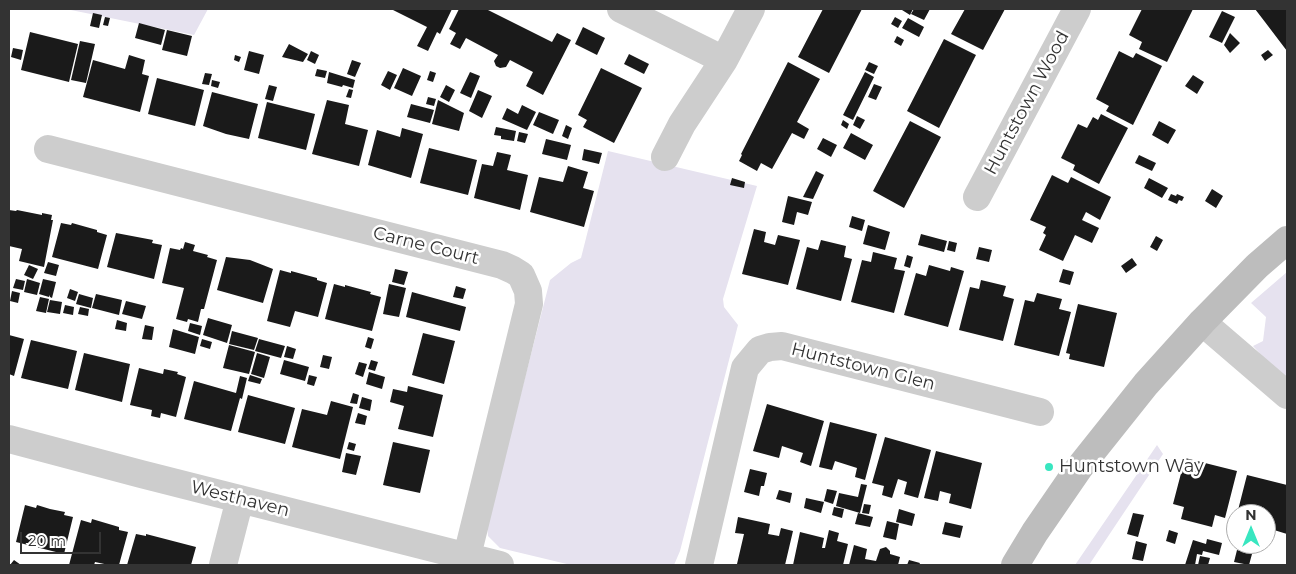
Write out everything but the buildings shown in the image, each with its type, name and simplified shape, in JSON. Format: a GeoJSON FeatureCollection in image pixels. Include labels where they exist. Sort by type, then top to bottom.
{"type":"FeatureCollection","features":[{"type":"Feature","properties":{"kind":"street"},"geometry":{"type":"LineString","coordinates":[[621,9],[724,60]]}},
{"type":"Feature","properties":{"kind":"street"},"geometry":{"type":"LineString","coordinates":[[665,157],[682,124],[724,60],[751,9]]}},
{"type":"Feature","properties":{"kind":"street","name":"Huntstown Wood"},"geometry":{"type":"LineString","coordinates":[[977,197],[1077,9]]}},
{"type":"Feature","properties":{"kind":"street","name":"Carne Court"},"geometry":{"type":"LineString","coordinates":[[48,149],[502,265],[521,275],[528,291],[530,304],[467,556]]}},
{"type":"Feature","properties":{"kind":"street"},"geometry":{"type":"LineString","coordinates":[[1015,565],[1079,468],[1146,384],[1202,322],[1257,266],[1287,240]]}},
{"type":"Feature","properties":{"kind":"street"},"geometry":{"type":"LineString","coordinates":[[1202,322],[1287,395]]}},
{"type":"Feature","properties":{"kind":"street","name":"Huntstown Glen"},"geometry":{"type":"LineString","coordinates":[[699,565],[745,368],[760,350],[782,346],[1040,412]]}},
{"type":"Feature","properties":{"kind":"street","name":"Westhaven"},"geometry":{"type":"LineString","coordinates":[[10,446],[240,499],[500,565]]}},
{"type":"Feature","properties":{"kind":"street"},"geometry":{"type":"LineString","coordinates":[[223,565],[240,499]]}},
{"type":"Feature","properties":{"kind":"shaded area"},"geometry":{"type":"Polygon","coordinates":[[[66,9],[208,9],[194,35],[66,9]]]}},
{"type":"Feature","properties":{"kind":"shaded area"},"geometry":{"type":"Polygon","coordinates":[[[608,151],[757,186],[723,299],[724,307],[738,325],[680,551],[674,565],[571,565],[500,548],[488,536],[487,526],[550,280],[571,263],[581,258],[608,151]]]}},
{"type":"Feature","properties":{"kind":"shaded area"},"geometry":{"type":"Polygon","coordinates":[[[1287,272],[1287,383],[1253,346],[1263,341],[1266,317],[1251,303],[1287,272]]]}},
{"type":"Feature","properties":{"kind":"shaded area"},"geometry":{"type":"Polygon","coordinates":[[[1157,445],[1163,454],[1089,565],[1075,565],[1157,445]]]}},
{"type":"Feature","properties":{"kind":"place","name":"Huntstown Way"},"geometry":{"type":"Point","coordinates":[1049,467]}}]}
